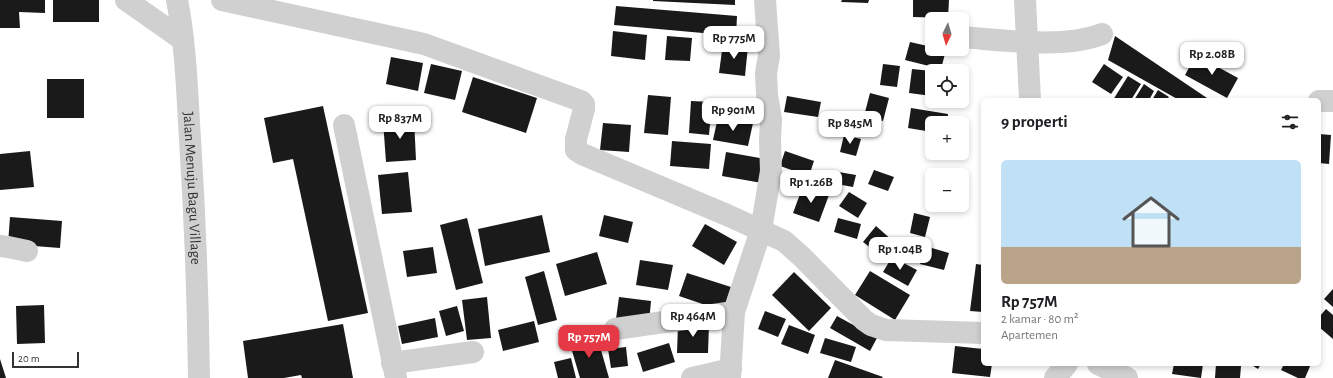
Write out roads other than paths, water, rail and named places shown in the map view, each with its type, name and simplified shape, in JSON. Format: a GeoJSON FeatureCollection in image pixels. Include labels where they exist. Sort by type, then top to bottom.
{"type":"FeatureCollection","features":[{"type":"Feature","properties":{"kind":"street"},"geometry":{"type":"LineString","coordinates":[[126,0],[179,12]]}},
{"type":"Feature","properties":{"kind":"street"},"geometry":{"type":"LineString","coordinates":[[222,0],[424,44],[581,101],[584,104],[584,109],[576,139],[576,150],[582,154],[762,230],[784,241],[794,248],[871,325],[878,328],[894,330],[981,333]]}},
{"type":"Feature","properties":{"kind":"street"},"geometry":{"type":"LineString","coordinates":[[692,378],[731,374],[734,312],[762,230],[771,171],[771,119],[767,95],[766,72],[769,56],[765,0]]}},
{"type":"Feature","properties":{"kind":"street"},"geometry":{"type":"LineString","coordinates":[[1025,0],[1030,98]]}},
{"type":"Feature","properties":{"kind":"street","name":"Jalan Menuju Bagu Village"},"geometry":{"type":"LineString","coordinates":[[179,12],[196,252],[200,378]]}},
{"type":"Feature","properties":{"kind":"street"},"geometry":{"type":"LineString","coordinates":[[969,37],[1068,42],[1087,39],[1102,34]]}},
{"type":"Feature","properties":{"kind":"street"},"geometry":{"type":"LineString","coordinates":[[1321,101],[1333,101]]}},
{"type":"Feature","properties":{"kind":"street"},"geometry":{"type":"LineString","coordinates":[[344,125],[394,370],[473,352]]}},
{"type":"Feature","properties":{"kind":"street"},"geometry":{"type":"LineString","coordinates":[[0,246],[28,251]]}},
{"type":"Feature","properties":{"kind":"street"},"geometry":{"type":"LineString","coordinates":[[615,329],[734,312]]}},
{"type":"Feature","properties":{"kind":"street"},"geometry":{"type":"LineString","coordinates":[[1055,378],[1065,366]]}},
{"type":"Feature","properties":{"kind":"street"},"geometry":{"type":"LineString","coordinates":[[1102,366],[1127,378]]}}]}
